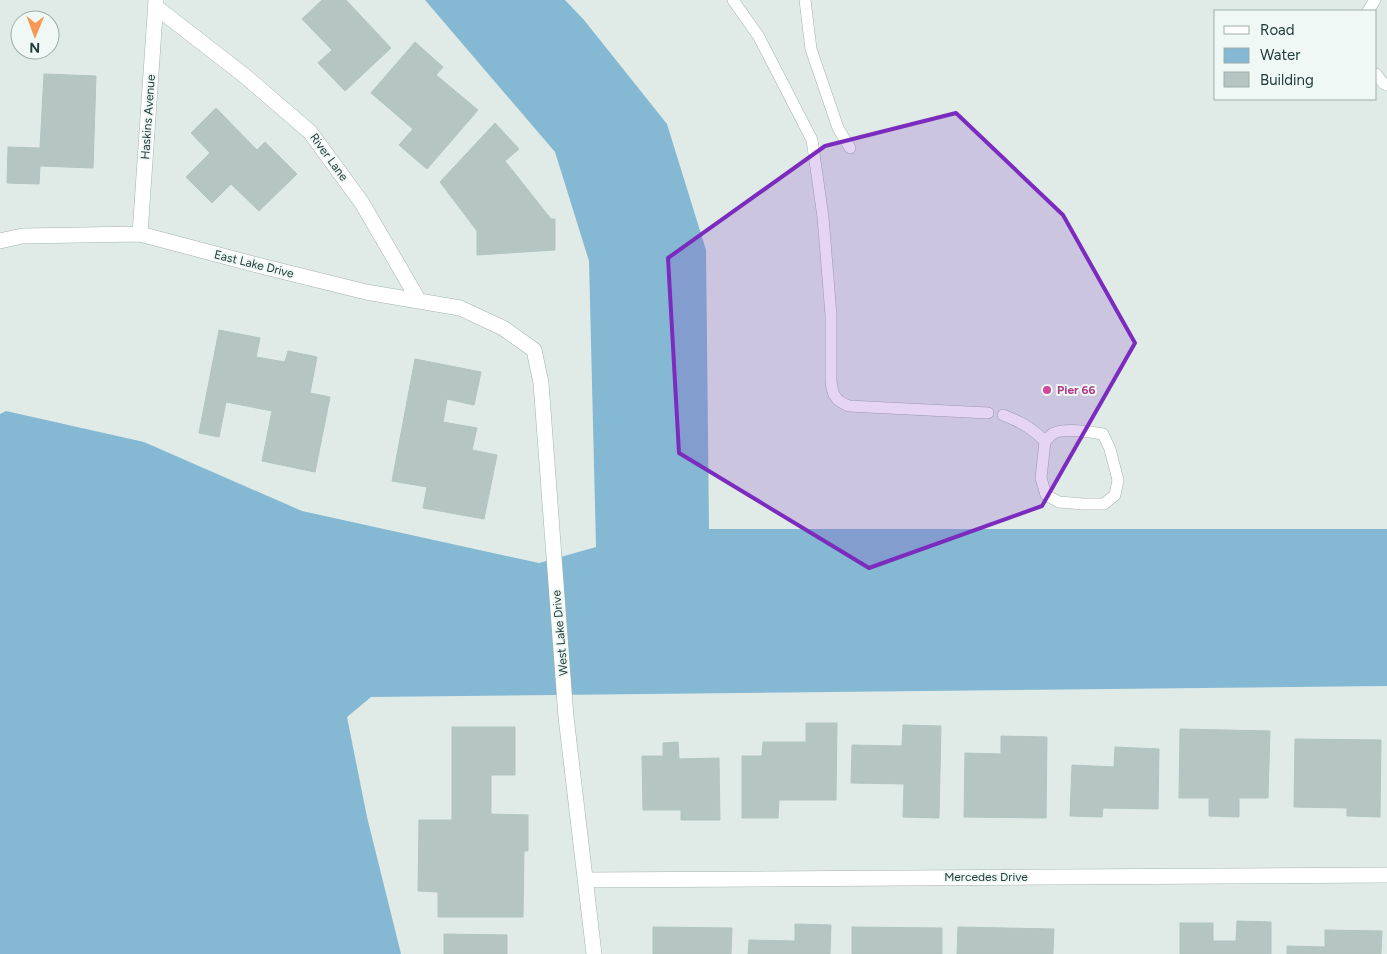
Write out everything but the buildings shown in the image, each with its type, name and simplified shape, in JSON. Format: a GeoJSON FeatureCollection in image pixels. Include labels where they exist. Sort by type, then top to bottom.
{"type":"FeatureCollection","features":[{"type":"Feature","properties":{"kind":"street","name":"Haskins Avenue"},"geometry":{"type":"LineString","coordinates":[[140,234],[156,3]]}},
{"type":"Feature","properties":{"kind":"street","name":"River Lane"},"geometry":{"type":"LineString","coordinates":[[156,3],[310,132],[362,203],[419,301]]}},
{"type":"Feature","properties":{"kind":"street","name":"East Lake Drive"},"geometry":{"type":"LineString","coordinates":[[0,241],[22,236],[140,234],[366,292],[460,308],[503,328]]}},
{"type":"Feature","properties":{"kind":"street","name":"West Lake Drive"},"geometry":{"type":"LineString","coordinates":[[503,328],[534,350],[541,383],[566,717],[594,954]]}},
{"type":"Feature","properties":{"kind":"street","name":"Mercedes Drive"},"geometry":{"type":"LineString","coordinates":[[585,880],[1387,875]]}},
{"type":"Feature","properties":{"kind":"lane"},"geometry":{"type":"LineString","coordinates":[[733,0],[759,37],[812,140],[823,217],[831,315],[831,388],[835,397],[841,403],[848,406],[988,414]]}},
{"type":"Feature","properties":{"kind":"lane"},"geometry":{"type":"LineString","coordinates":[[805,0],[811,49],[838,128],[850,148]]}},
{"type":"Feature","properties":{"kind":"lane"},"geometry":{"type":"LineString","coordinates":[[1360,0],[1368,10],[1375,0]]}},
{"type":"Feature","properties":{"kind":"lane"},"geometry":{"type":"LineString","coordinates":[[1377,75],[1387,85]]}},
{"type":"Feature","properties":{"kind":"lane"},"geometry":{"type":"LineString","coordinates":[[1003,415],[1022,423],[1046,441]]}},
{"type":"Feature","properties":{"kind":"lane"},"geometry":{"type":"LineString","coordinates":[[1065,431],[1089,431],[1103,434],[1110,449],[1118,480],[1115,495],[1104,504],[1083,504],[1059,502],[1046,495],[1041,478],[1046,441],[1054,433],[1065,431]]}},
{"type":"Feature","properties":{"kind":"highlighted area"},"geometry":{"type":"Polygon","coordinates":[[[956,113],[1063,215],[1135,343],[1042,506],[869,568],[679,453],[668,258],[825,146],[956,113]]]}},
{"type":"Feature","properties":{"kind":"water"},"geometry":{"type":"Polygon","coordinates":[[[425,0],[565,0],[584,20],[667,124],[706,250],[709,529],[1387,529],[1387,686],[371,697],[347,717],[367,817],[401,954],[0,954],[0,414],[6,411],[144,442],[302,511],[539,563],[596,547],[589,261],[555,152],[425,0]]]}},
{"type":"Feature","properties":{"kind":"place","name":"Pier 66"},"geometry":{"type":"Point","coordinates":[1047,390]}}]}
